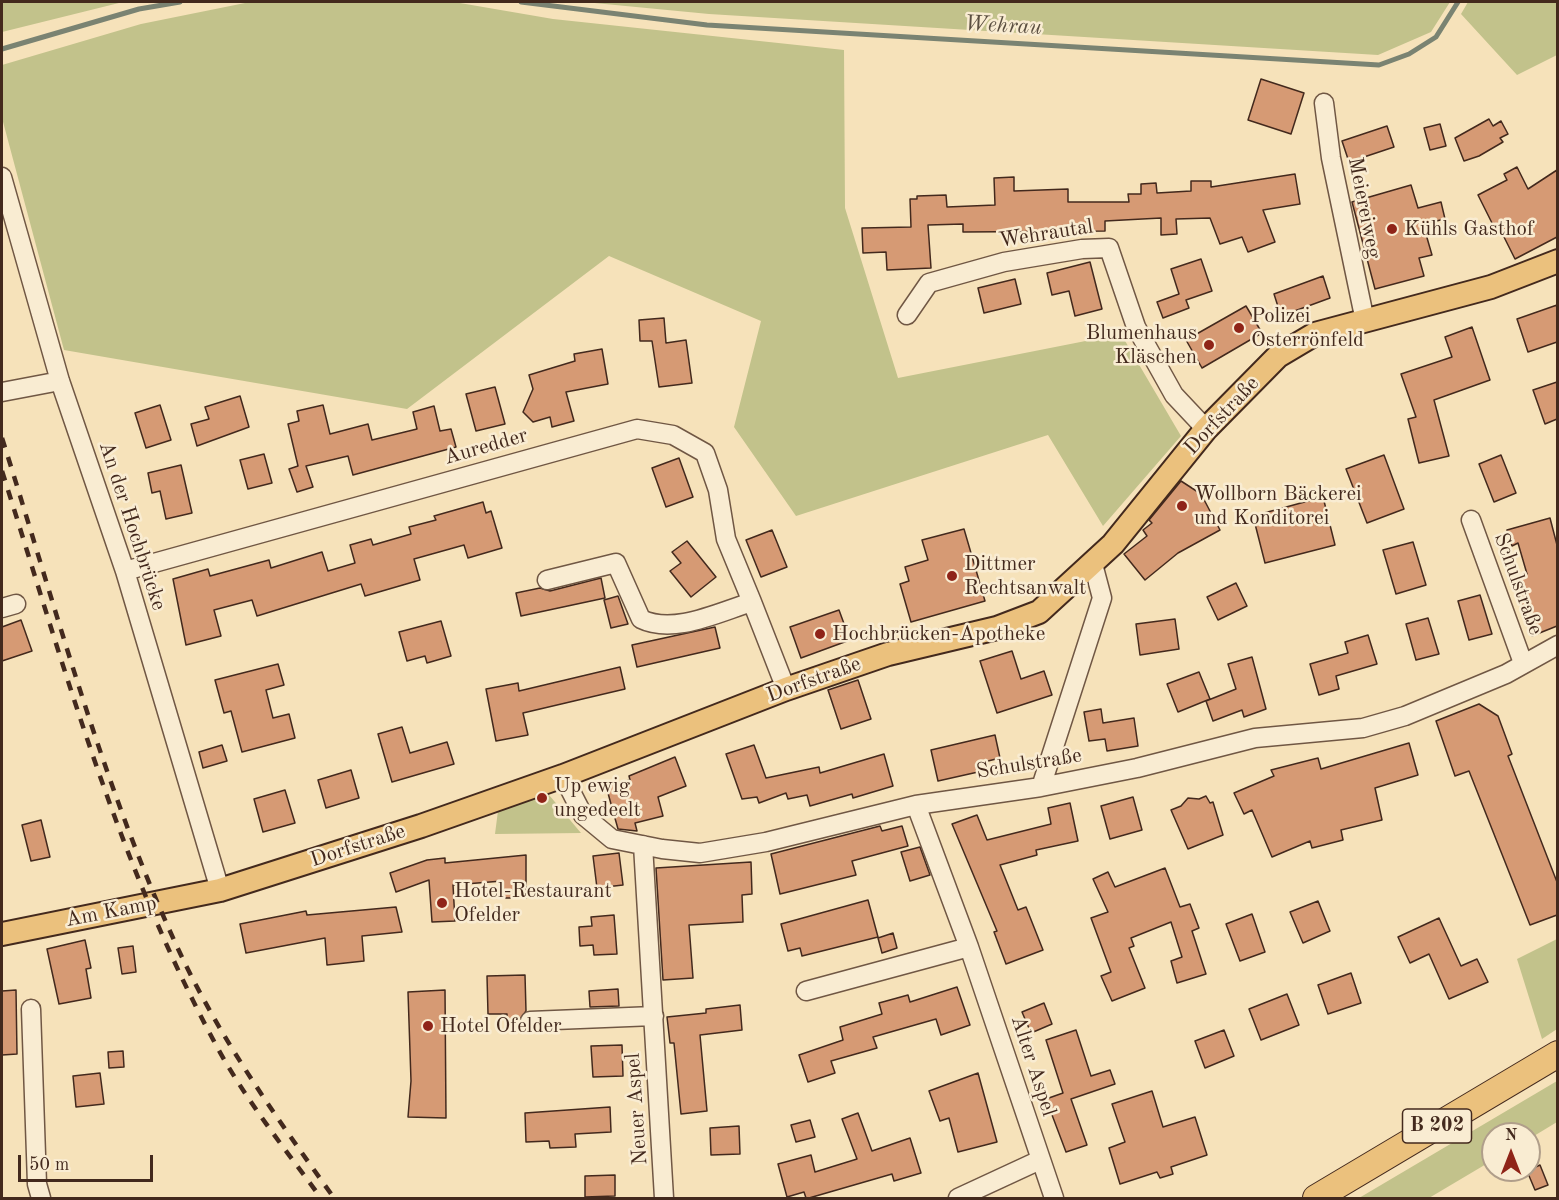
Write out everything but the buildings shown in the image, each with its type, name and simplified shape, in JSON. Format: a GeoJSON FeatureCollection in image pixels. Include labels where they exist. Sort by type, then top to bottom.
{"type":"FeatureCollection","features":[{"type":"Feature","properties":{"kind":"highway","name":"B 202"},"geometry":{"type":"LineString","coordinates":[[1316,1198],[1557,1054]]}},
{"type":"Feature","properties":{"kind":"main road","name":"Dorfstraße"},"geometry":{"type":"LineString","coordinates":[[220,890],[411,829],[563,776],[786,689],[888,654],[997,628],[1039,612],[1113,544],[1206,429],[1278,356],[1315,334],[1491,287],[1557,261]]}},
{"type":"Feature","properties":{"kind":"main road","name":"Am Kamp"},"geometry":{"type":"LineString","coordinates":[[2,934],[220,890]]}},
{"type":"Feature","properties":{"kind":"street","name":"Meiereiweg"},"geometry":{"type":"LineString","coordinates":[[1324,103],[1331,158],[1365,321]]}},
{"type":"Feature","properties":{"kind":"street","name":"An der Hochbrücke"},"geometry":{"type":"LineString","coordinates":[[2,177],[60,381],[125,571],[220,890]]}},
{"type":"Feature","properties":{"kind":"street","name":"Wehrautal"},"geometry":{"type":"LineString","coordinates":[[907,315],[929,283],[1004,262],[1082,249],[1109,248],[1136,327],[1174,395],[1206,429]]}},
{"type":"Feature","properties":{"kind":"street"},"geometry":{"type":"LineString","coordinates":[[2,392],[60,381]]}},
{"type":"Feature","properties":{"kind":"street","name":"Auredder"},"geometry":{"type":"LineString","coordinates":[[125,571],[637,429],[673,435],[705,453],[718,490],[726,539],[786,689]]}},
{"type":"Feature","properties":{"kind":"street","name":"Schulstraße"},"geometry":{"type":"LineString","coordinates":[[1471,520],[1523,663]]}},
{"type":"Feature","properties":{"kind":"street"},"geometry":{"type":"LineString","coordinates":[[547,580],[616,563],[641,620],[655,626],[690,621],[752,602]]}},
{"type":"Feature","properties":{"kind":"street"},"geometry":{"type":"LineString","coordinates":[[1041,787],[1102,598],[1093,564]]}},
{"type":"Feature","properties":{"kind":"street","name":"Schulstraße"},"geometry":{"type":"LineString","coordinates":[[563,776],[583,814],[612,839],[700,853],[766,842],[915,805],[1041,787],[1137,768],[1255,738],[1363,728],[1405,716],[1506,674],[1557,645]]}},
{"type":"Feature","properties":{"kind":"street","name":"Alter Aspel"},"geometry":{"type":"LineString","coordinates":[[915,805],[969,947],[1054,1198]]}},
{"type":"Feature","properties":{"kind":"street","name":"Neuer Aspel"},"geometry":{"type":"LineString","coordinates":[[643,845],[664,1198]]}},
{"type":"Feature","properties":{"kind":"street"},"geometry":{"type":"LineString","coordinates":[[806,991],[969,947]]}},
{"type":"Feature","properties":{"kind":"street"},"geometry":{"type":"LineString","coordinates":[[31,1009],[37,1184],[41,1198]]}},
{"type":"Feature","properties":{"kind":"street"},"geometry":{"type":"LineString","coordinates":[[530,1021],[654,1016]]}},
{"type":"Feature","properties":{"kind":"street"},"geometry":{"type":"LineString","coordinates":[[958,1198],[1040,1160]]}},
{"type":"Feature","properties":{"kind":"green space"},"geometry":{"type":"Polygon","coordinates":[[[2,2],[123,2],[2,32],[2,2]]]}},
{"type":"Feature","properties":{"kind":"green space"},"geometry":{"type":"Polygon","coordinates":[[[250,2],[454,2],[553,19],[844,50],[845,208],[898,378],[1121,334],[1181,436],[1103,526],[1048,435],[796,516],[734,427],[761,321],[609,256],[407,409],[64,350],[2,118],[2,65],[141,24],[250,2]]]}},
{"type":"Feature","properties":{"kind":"green space"},"geometry":{"type":"Polygon","coordinates":[[[584,2],[1450,2],[1431,32],[1378,55],[709,14],[584,2]]]}},
{"type":"Feature","properties":{"kind":"green space"},"geometry":{"type":"Polygon","coordinates":[[[1468,2],[1557,2],[1557,55],[1517,75],[1461,14],[1468,2]]]}},
{"type":"Feature","properties":{"kind":"green space"},"geometry":{"type":"Polygon","coordinates":[[[544,789],[581,833],[495,834],[499,803],[544,789]]]}},
{"type":"Feature","properties":{"kind":"green space"},"geometry":{"type":"Polygon","coordinates":[[[1557,939],[1557,1029],[1542,1039],[1517,959],[1557,939]]]}},
{"type":"Feature","properties":{"kind":"green space"},"geometry":{"type":"Polygon","coordinates":[[[1557,1081],[1557,1122],[1541,1132],[1541,1122],[1488,1122],[1557,1081]]]}},
{"type":"Feature","properties":{"kind":"green space"},"geometry":{"type":"Polygon","coordinates":[[[1481,1126],[1481,1167],[1429,1198],[1359,1198],[1481,1126]]]}},
{"type":"Feature","properties":{"kind":"waterway","name":"Wehrau"},"geometry":{"type":"LineString","coordinates":[[2,49],[139,9],[180,2]]}},
{"type":"Feature","properties":{"kind":"waterway","name":"Wehrau"},"geometry":{"type":"LineString","coordinates":[[521,2],[707,25],[1379,65],[1409,54],[1436,37],[1458,2]]}},
{"type":"Feature","properties":{"kind":"railway"},"geometry":{"type":"LineString","coordinates":[[2,438],[105,764],[128,828],[180,953],[232,1049],[334,1198]]}},
{"type":"Feature","properties":{"kind":"railway"},"geometry":{"type":"LineString","coordinates":[[2,471],[71,691],[150,906],[181,976],[227,1065],[321,1198]]}},
{"type":"Feature","properties":{"kind":"place","name":"Kühls Gasthof"},"geometry":{"type":"Point","coordinates":[1392,229]}},
{"type":"Feature","properties":{"kind":"place","name":"Polizei Osterrönfeld"},"geometry":{"type":"Point","coordinates":[1239,328]}},
{"type":"Feature","properties":{"kind":"place","name":"Blumenhaus Kläschen"},"geometry":{"type":"Point","coordinates":[1209,345]}},
{"type":"Feature","properties":{"kind":"place","name":"Wollborn Bäckerei und Konditorei"},"geometry":{"type":"Point","coordinates":[1182,506]}},
{"type":"Feature","properties":{"kind":"place","name":"Dittmer Rechtsanwalt"},"geometry":{"type":"Point","coordinates":[952,576]}},
{"type":"Feature","properties":{"kind":"place","name":"Hochbrücken-Apotheke"},"geometry":{"type":"Point","coordinates":[820,634]}},
{"type":"Feature","properties":{"kind":"place","name":"Up ewig ungedeelt"},"geometry":{"type":"Point","coordinates":[542,798]}},
{"type":"Feature","properties":{"kind":"place","name":"Hotel-Restaurant Ofelder"},"geometry":{"type":"Point","coordinates":[442,903]}},
{"type":"Feature","properties":{"kind":"place","name":"Hotel Ofelder"},"geometry":{"type":"Point","coordinates":[428,1026]}}]}
